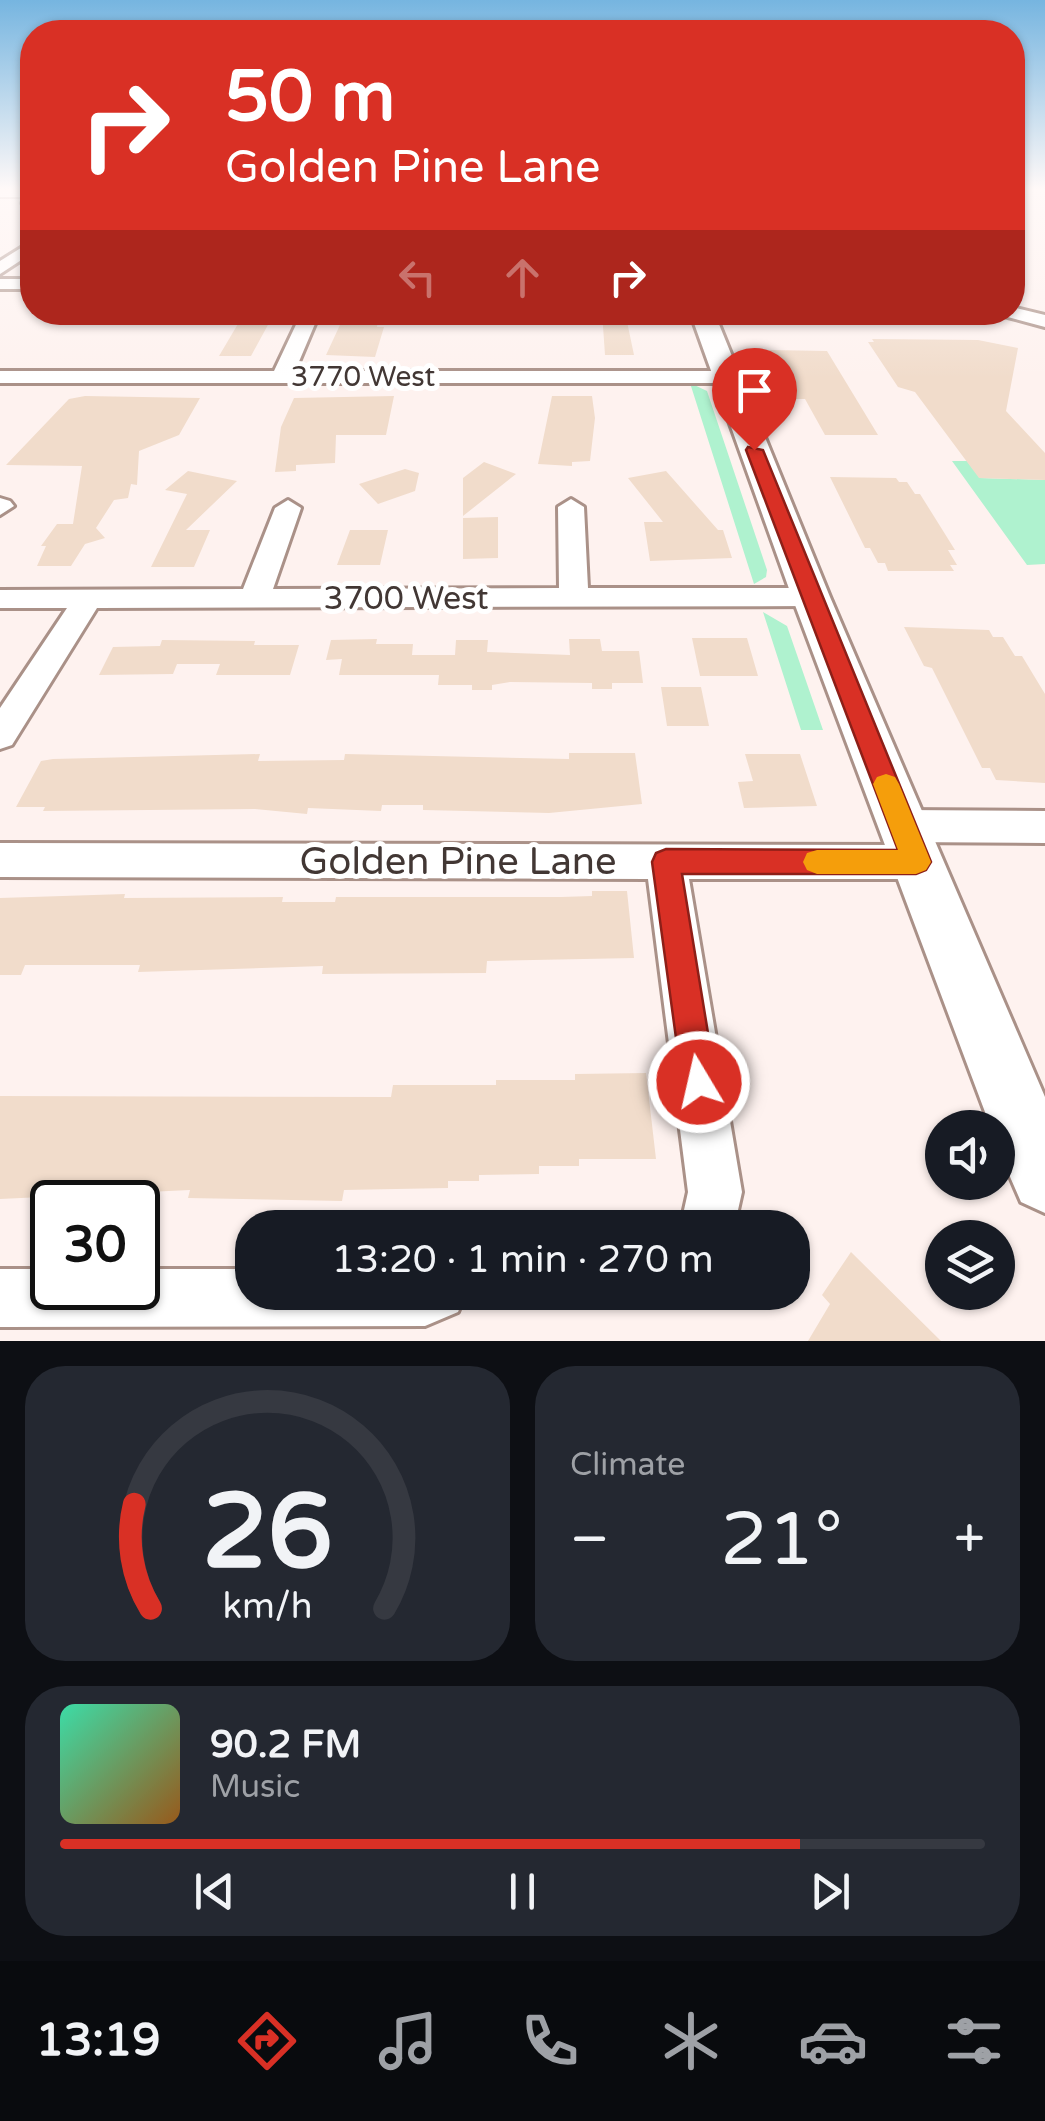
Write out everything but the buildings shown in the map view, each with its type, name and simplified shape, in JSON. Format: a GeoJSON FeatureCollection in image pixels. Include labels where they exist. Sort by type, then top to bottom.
{"type":"FeatureCollection","features":[{"type":"Feature","properties":{"kind":"main road"},"geometry":{"type":"LineString","coordinates":[[707,325],[811,596],[1045,1178]]}},
{"type":"Feature","properties":{"kind":"street"},"geometry":{"type":"LineString","coordinates":[[282,376],[305,325]]}},
{"type":"Feature","properties":{"kind":"street","name":"3770 West"},"geometry":{"type":"LineString","coordinates":[[0,377],[726,377]]}},
{"type":"Feature","properties":{"kind":"street"},"geometry":{"type":"LineString","coordinates":[[255,598],[288,508]]}},
{"type":"Feature","properties":{"kind":"street"},"geometry":{"type":"LineString","coordinates":[[571,508],[574,598]]}},
{"type":"Feature","properties":{"kind":"street","name":"3700 West"},"geometry":{"type":"LineString","coordinates":[[0,599],[811,596]]}},
{"type":"Feature","properties":{"kind":"street"},"geometry":{"type":"LineString","coordinates":[[0,736],[88,599]]}},
{"type":"Feature","properties":{"kind":"street","name":"Golden Pine Lane"},"geometry":{"type":"LineString","coordinates":[[0,860],[666,862],[910,844],[1045,827]]}},
{"type":"Feature","properties":{"kind":"street"},"geometry":{"type":"LineString","coordinates":[[666,862],[715,1192],[711,1210]]}},
{"type":"Feature","properties":{"kind":"street"},"geometry":{"type":"LineString","coordinates":[[0,1298],[235,1297]]}},
{"type":"Feature","properties":{"kind":"green space"},"geometry":{"type":"Polygon","coordinates":[[[690,383],[707,391],[767,570],[766,577],[754,584],[690,383]]]}},
{"type":"Feature","properties":{"kind":"green space"},"geometry":{"type":"Polygon","coordinates":[[[952,461],[967,461],[980,478],[1045,480],[1045,564],[1027,565],[952,461]]]}},
{"type":"Feature","properties":{"kind":"green space"},"geometry":{"type":"Polygon","coordinates":[[[763,612],[787,626],[823,730],[801,730],[763,612]]]}},
{"type":"Feature","properties":{"kind":"slow traffic"},"geometry":{"type":"LineString","coordinates":[[817,862],[916,862],[886,784]]}},
{"type":"Feature","properties":{"kind":"route"},"geometry":{"type":"LineString","coordinates":[[699,1082],[666,862],[916,862],[754,450]]}}]}
